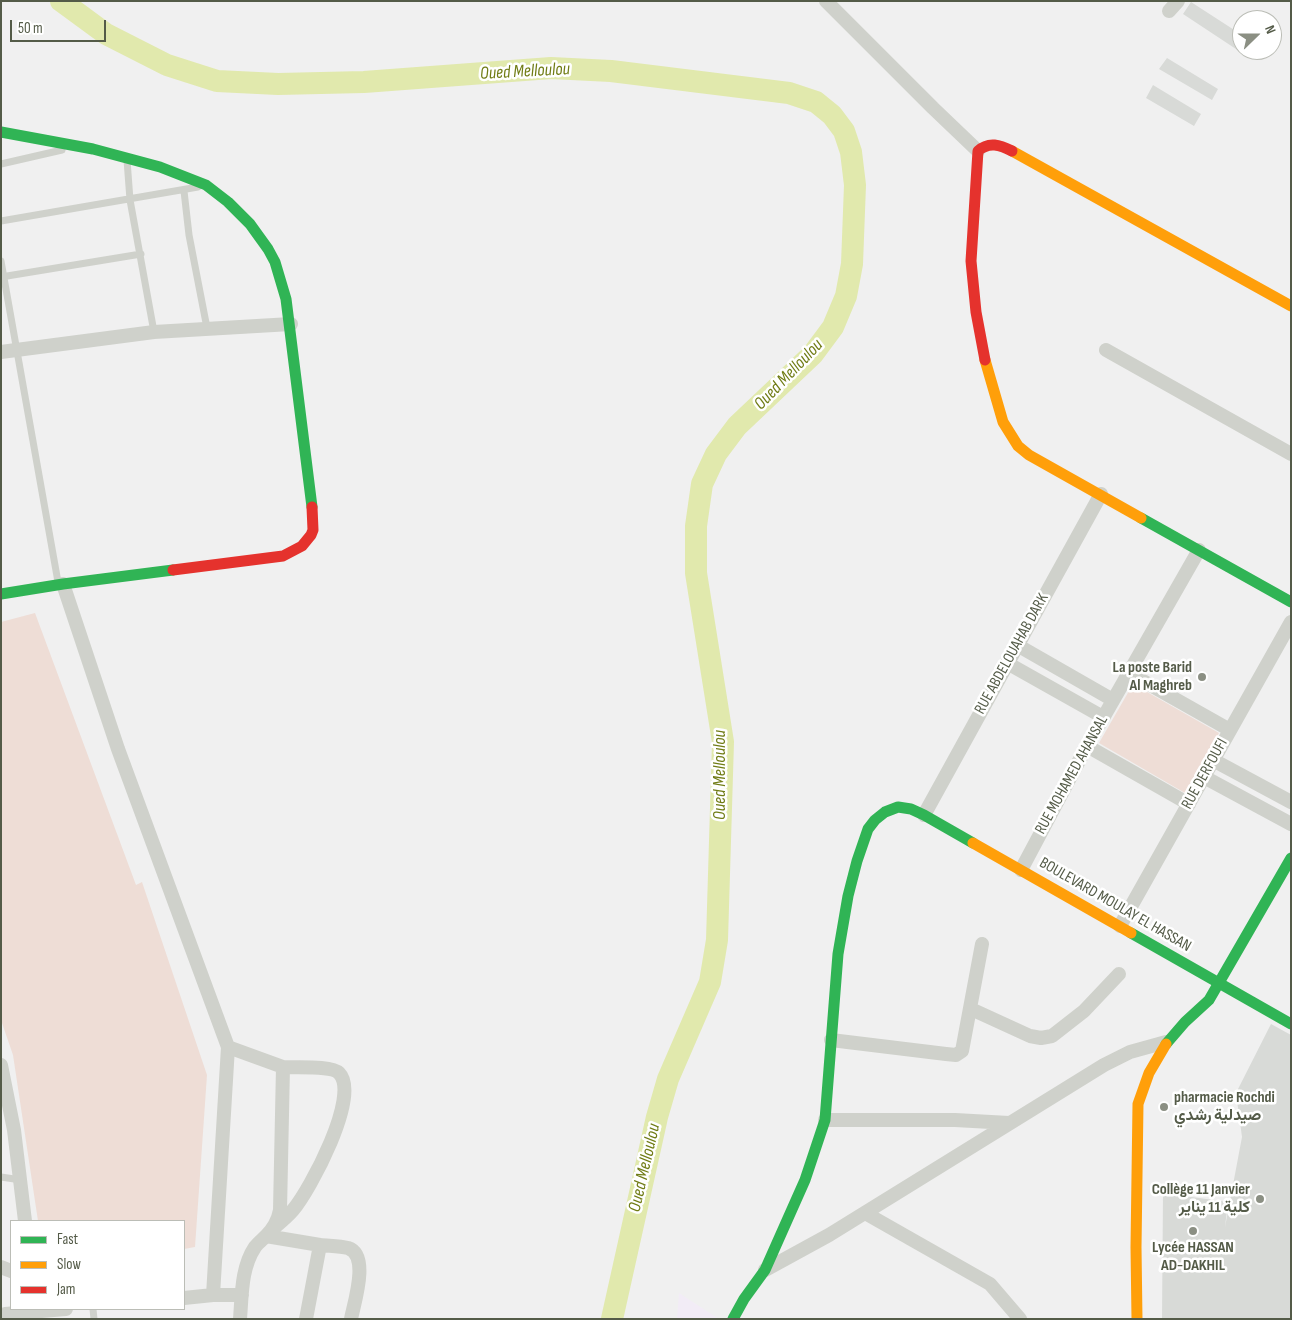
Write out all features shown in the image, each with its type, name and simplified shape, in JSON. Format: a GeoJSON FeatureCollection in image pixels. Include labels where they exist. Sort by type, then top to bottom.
{"type":"FeatureCollection","features":[{"type":"Feature","properties":{"kind":"street"},"geometry":{"type":"LineString","coordinates":[[826,1],[978,151]]}},
{"type":"Feature","properties":{"kind":"street"},"geometry":{"type":"LineString","coordinates":[[1,132],[79,146],[161,166],[206,185],[236,210],[253,228],[270,252],[280,274],[291,324],[295,373],[313,517],[313,530],[310,539],[305,545],[284,556],[1,594]]}},
{"type":"Feature","properties":{"kind":"street"},"geometry":{"type":"LineString","coordinates":[[1291,306],[1006,148],[989,144],[984,145],[978,151],[972,277],[986,366],[1003,422],[1010,435],[1018,446],[1029,455],[1291,602]]}},
{"type":"Feature","properties":{"kind":"street"},"geometry":{"type":"LineString","coordinates":[[1,352],[154,332],[291,324]]}},
{"type":"Feature","properties":{"kind":"street"},"geometry":{"type":"LineString","coordinates":[[1106,350],[1291,454]]}},
{"type":"Feature","properties":{"kind":"street","name":"RUE ABDELOUAHAB DARK"},"geometry":{"type":"LineString","coordinates":[[924,815],[1100,494]]}},
{"type":"Feature","properties":{"kind":"street","name":"RUE MOHAMED AHANSAL"},"geometry":{"type":"LineString","coordinates":[[1021,870],[1103,717],[1199,550]]}},
{"type":"Feature","properties":{"kind":"street"},"geometry":{"type":"LineString","coordinates":[[61,585],[118,749],[228,1047],[213,1295]]}},
{"type":"Feature","properties":{"kind":"street","name":"RUE DERFOUFI"},"geometry":{"type":"LineString","coordinates":[[1120,926],[1291,622]]}},
{"type":"Feature","properties":{"kind":"street"},"geometry":{"type":"LineString","coordinates":[[1017,646],[1113,700]]}},
{"type":"Feature","properties":{"kind":"street"},"geometry":{"type":"LineString","coordinates":[[1007,663],[1103,717]]}},
{"type":"Feature","properties":{"kind":"street"},"geometry":{"type":"LineString","coordinates":[[1129,673],[1230,730]]}},
{"type":"Feature","properties":{"kind":"street"},"geometry":{"type":"LineString","coordinates":[[1087,746],[1189,804]]}},
{"type":"Feature","properties":{"kind":"street"},"geometry":{"type":"LineString","coordinates":[[1214,760],[1291,802]]}},
{"type":"Feature","properties":{"kind":"street"},"geometry":{"type":"LineString","coordinates":[[1204,777],[1291,824]]}},
{"type":"Feature","properties":{"kind":"street","name":"BOULEVARD MOULAY EL HASSAN"},"geometry":{"type":"LineString","coordinates":[[734,1319],[744,1299],[765,1270],[805,1180],[825,1120],[838,954],[848,896],[868,829],[885,812],[898,808],[911,809],[924,815],[1291,1024]]}},
{"type":"Feature","properties":{"kind":"street"},"geometry":{"type":"LineString","coordinates":[[1137,1319],[1138,1104],[1142,1090],[1147,1076],[1166,1042],[1196,1010],[1209,1000],[1220,983],[1287,874],[1291,858]]}},
{"type":"Feature","properties":{"kind":"street"},"geometry":{"type":"LineString","coordinates":[[831,1040],[956,1055],[962,1051],[982,944]]}},
{"type":"Feature","properties":{"kind":"street"},"geometry":{"type":"LineString","coordinates":[[971,1009],[1030,1036],[1041,1038],[1052,1036],[1084,1011],[1119,974]]}},
{"type":"Feature","properties":{"kind":"street"},"geometry":{"type":"LineString","coordinates":[[765,1270],[864,1213],[1104,1065],[1130,1052],[1166,1042]]}},
{"type":"Feature","properties":{"kind":"street"},"geometry":{"type":"LineString","coordinates":[[228,1047],[283,1067],[332,1068],[340,1073],[344,1082],[345,1094],[336,1130],[312,1181],[294,1209],[256,1246],[248,1260],[243,1276],[240,1319]]}},
{"type":"Feature","properties":{"kind":"street"},"geometry":{"type":"LineString","coordinates":[[1,1066],[14,1130],[25,1220]]}},
{"type":"Feature","properties":{"kind":"street"},"geometry":{"type":"LineString","coordinates":[[270,1233],[280,1210],[283,1067]]}},
{"type":"Feature","properties":{"kind":"street"},"geometry":{"type":"LineString","coordinates":[[825,1120],[955,1120],[1009,1123]]}},
{"type":"Feature","properties":{"kind":"street"},"geometry":{"type":"LineString","coordinates":[[864,1213],[990,1284],[1020,1319]]}},
{"type":"Feature","properties":{"kind":"street"},"geometry":{"type":"LineString","coordinates":[[270,1233],[320,1246],[348,1248],[353,1252],[360,1264],[352,1319]]}},
{"type":"Feature","properties":{"kind":"street"},"geometry":{"type":"LineString","coordinates":[[306,1319],[320,1246]]}},
{"type":"Feature","properties":{"kind":"street"},"geometry":{"type":"LineString","coordinates":[[185,1298],[242,1295]]}},
{"type":"Feature","properties":{"kind":"street"},"geometry":{"type":"LineString","coordinates":[[3,1316],[10,1301]]}},
{"type":"Feature","properties":{"kind":"street"},"geometry":{"type":"LineString","coordinates":[[3,1316],[57,1310]]}},
{"type":"Feature","properties":{"kind":"lane"},"geometry":{"type":"LineString","coordinates":[[1,164],[79,146]]}},
{"type":"Feature","properties":{"kind":"lane"},"geometry":{"type":"LineString","coordinates":[[126,157],[130,200],[154,332]]}},
{"type":"Feature","properties":{"kind":"lane"},"geometry":{"type":"LineString","coordinates":[[1,221],[184,191],[206,185]]}},
{"type":"Feature","properties":{"kind":"lane"},"geometry":{"type":"LineString","coordinates":[[184,191],[190,243],[207,328]]}},
{"type":"Feature","properties":{"kind":"lane"},"geometry":{"type":"LineString","coordinates":[[3,277],[141,254]]}},
{"type":"Feature","properties":{"kind":"lane"},"geometry":{"type":"LineString","coordinates":[[1,261],[61,585]]}},
{"type":"Feature","properties":{"kind":"lane"},"geometry":{"type":"LineString","coordinates":[[1,1177],[21,1180]]}},
{"type":"Feature","properties":{"kind":"shaded area"},"geometry":{"type":"Polygon","coordinates":[[[35,613],[136,885],[142,882],[207,1075],[195,1247],[185,1249],[185,1220],[38,1220],[13,1055],[1,1020],[1,622],[35,613]]]}},
{"type":"Feature","properties":{"kind":"shaded area"},"geometry":{"type":"Polygon","coordinates":[[[1133,684],[1219,733],[1185,793],[1099,743],[1133,684]]]}},
{"type":"Feature","properties":{"kind":"shaded area"},"geometry":{"type":"Polygon","coordinates":[[[679,1293],[719,1319],[677,1319],[679,1293]]]}},
{"type":"Feature","properties":{"kind":"building"},"geometry":{"type":"Polygon","coordinates":[[[1191,2],[1232,29],[1232,46],[1183,14],[1191,2]]]}},
{"type":"Feature","properties":{"kind":"building"},"geometry":{"type":"Polygon","coordinates":[[[1167,58],[1218,89],[1212,100],[1159,69],[1167,58]]]}},
{"type":"Feature","properties":{"kind":"building"},"geometry":{"type":"Polygon","coordinates":[[[1153,85],[1201,114],[1194,126],[1146,98],[1153,85]]]}},
{"type":"Feature","properties":{"kind":"building"},"geometry":{"type":"Polygon","coordinates":[[[1271,1024],[1291,1035],[1291,1319],[1162,1319],[1163,1193],[1228,1202],[1225,1227],[1242,1137],[1236,1093],[1271,1024]]]}},
{"type":"Feature","properties":{"kind":"waterway","name":"Oued Melloulou"},"geometry":{"type":"LineString","coordinates":[[61,1],[106,34],[167,65],[217,81],[278,84],[364,82],[551,68],[611,71],[789,93],[816,102],[832,115],[844,131],[851,152],[855,185],[852,264],[846,296],[833,327],[813,354],[737,426],[716,454],[702,484],[696,526],[696,573],[723,742],[717,940],[710,982],[668,1079],[657,1117],[612,1319]]}},
{"type":"Feature","properties":{"kind":"traffic: fast"},"geometry":{"type":"LineString","coordinates":[[1,132],[93,149],[160,167],[206,185],[228,202],[250,224],[275,262],[286,299],[312,507]]}},
{"type":"Feature","properties":{"kind":"traffic: fast"},"geometry":{"type":"LineString","coordinates":[[1141,518],[1291,602]]}},
{"type":"Feature","properties":{"kind":"traffic: fast"},"geometry":{"type":"LineString","coordinates":[[1,594],[173,570]]}},
{"type":"Feature","properties":{"kind":"traffic: fast"},"geometry":{"type":"LineString","coordinates":[[733,1319],[744,1299],[765,1270],[805,1180],[825,1120],[838,954],[848,896],[868,829],[885,812],[898,807],[911,809],[924,815],[973,843]]}},
{"type":"Feature","properties":{"kind":"traffic: fast"},"geometry":{"type":"LineString","coordinates":[[1166,1044],[1185,1022],[1209,1000],[1291,858]]}},
{"type":"Feature","properties":{"kind":"traffic: fast"},"geometry":{"type":"LineString","coordinates":[[1131,933],[1291,1024]]}},
{"type":"Feature","properties":{"kind":"traffic: slow"},"geometry":{"type":"LineString","coordinates":[[1012,151],[1291,306]]}},
{"type":"Feature","properties":{"kind":"traffic: slow"},"geometry":{"type":"LineString","coordinates":[[985,360],[1003,422],[1018,446],[1029,455],[1141,518]]}},
{"type":"Feature","properties":{"kind":"traffic: slow"},"geometry":{"type":"LineString","coordinates":[[973,843],[1131,933]]}},
{"type":"Feature","properties":{"kind":"traffic: slow"},"geometry":{"type":"LineString","coordinates":[[1137,1319],[1138,1104],[1149,1073],[1166,1044]]}},
{"type":"Feature","properties":{"kind":"traffic: jam"},"geometry":{"type":"LineString","coordinates":[[985,360],[976,312],[971,261],[978,151],[990,145],[1012,151]]}},
{"type":"Feature","properties":{"kind":"traffic: jam"},"geometry":{"type":"LineString","coordinates":[[173,570],[283,556],[302,546],[311,535],[313,530],[312,507]]}},
{"type":"Feature","properties":{"kind":"place","name":"La poste Barid Al Maghreb"},"geometry":{"type":"Point","coordinates":[1202,677]}},
{"type":"Feature","properties":{"kind":"place","name":"pharmacie Rochdi صيدلية رشدي"},"geometry":{"type":"Point","coordinates":[1164,1107]}},
{"type":"Feature","properties":{"kind":"place","name":"Collège 11 Janvier كلية 11 يناير"},"geometry":{"type":"Point","coordinates":[1260,1199]}},
{"type":"Feature","properties":{"kind":"place","name":"Lycée HASSAN AD-DAKHIL"},"geometry":{"type":"Point","coordinates":[1193,1231]}}]}
